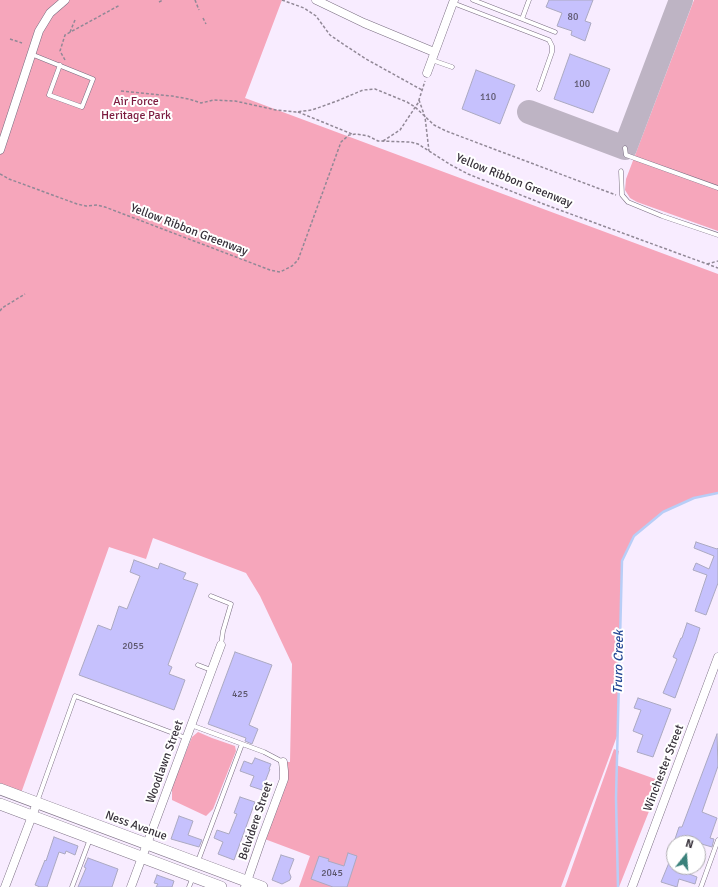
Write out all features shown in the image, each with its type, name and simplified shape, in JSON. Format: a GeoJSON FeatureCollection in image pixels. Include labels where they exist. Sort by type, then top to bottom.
{"type":"FeatureCollection","features":[{"type":"Feature","properties":{"kind":"main road","name":"Ness Avenue"},"geometry":{"type":"LineString","coordinates":[[0,789],[198,863],[246,884],[262,887]]}},
{"type":"Feature","properties":{"kind":"main road"},"geometry":{"type":"LineString","coordinates":[[0,804],[142,857],[192,882],[222,887]]}},
{"type":"Feature","properties":{"kind":"street"},"geometry":{"type":"LineString","coordinates":[[0,150],[30,53],[39,31],[50,13],[65,0]]}},
{"type":"Feature","properties":{"kind":"street"},"geometry":{"type":"LineString","coordinates":[[316,0],[433,56]]}},
{"type":"Feature","properties":{"kind":"street"},"geometry":{"type":"LineString","coordinates":[[427,73],[454,2]]}},
{"type":"Feature","properties":{"kind":"street","name":"Woodlawn Street"},"geometry":{"type":"LineString","coordinates":[[131,887],[221,645]]}},
{"type":"Feature","properties":{"kind":"street","name":"Winchester Street"},"geometry":{"type":"LineString","coordinates":[[632,886],[718,657]]}},
{"type":"Feature","properties":{"kind":"street","name":"Belvidere Street"},"geometry":{"type":"LineString","coordinates":[[246,884],[284,779],[283,762]]}},
{"type":"Feature","properties":{"kind":"street"},"geometry":{"type":"LineString","coordinates":[[5,887],[37,803]]}},
{"type":"Feature","properties":{"kind":"lane"},"geometry":{"type":"LineString","coordinates":[[473,0],[555,32]]}},
{"type":"Feature","properties":{"kind":"lane"},"geometry":{"type":"LineString","coordinates":[[522,19],[529,0]]}},
{"type":"Feature","properties":{"kind":"lane"},"geometry":{"type":"LineString","coordinates":[[454,2],[549,40],[552,46],[552,52],[539,89]]}},
{"type":"Feature","properties":{"kind":"lane"},"geometry":{"type":"LineString","coordinates":[[30,53],[60,65],[93,79],[82,107],[50,95],[60,65]]}},
{"type":"Feature","properties":{"kind":"lane"},"geometry":{"type":"LineString","coordinates":[[433,56],[452,67]]}},
{"type":"Feature","properties":{"kind":"lane"},"geometry":{"type":"LineString","coordinates":[[625,148],[626,155],[718,188]]}},
{"type":"Feature","properties":{"kind":"lane"},"geometry":{"type":"LineString","coordinates":[[620,171],[622,195],[628,202],[662,216],[718,235]]}},
{"type":"Feature","properties":{"kind":"lane"},"geometry":{"type":"LineString","coordinates":[[210,596],[231,604],[223,631],[221,645]]}},
{"type":"Feature","properties":{"kind":"lane"},"geometry":{"type":"LineString","coordinates":[[198,665],[212,670]]}},
{"type":"Feature","properties":{"kind":"lane"},"geometry":{"type":"LineString","coordinates":[[37,803],[75,696],[186,738]]}},
{"type":"Feature","properties":{"kind":"lane"},"geometry":{"type":"LineString","coordinates":[[191,725],[264,752],[283,762]]}},
{"type":"Feature","properties":{"kind":"lane"},"geometry":{"type":"LineString","coordinates":[[198,863],[242,744]]}},
{"type":"Feature","properties":{"kind":"lane"},"geometry":{"type":"LineString","coordinates":[[72,887],[90,838]]}},
{"type":"Feature","properties":{"kind":"lane"},"geometry":{"type":"LineString","coordinates":[[701,887],[718,840]]}},
{"type":"Feature","properties":{"kind":"path"},"geometry":{"type":"LineString","coordinates":[[159,2],[163,0]]}},
{"type":"Feature","properties":{"kind":"path"},"geometry":{"type":"LineString","coordinates":[[193,0],[199,10]]}},
{"type":"Feature","properties":{"kind":"path"},"geometry":{"type":"LineString","coordinates":[[282,0],[304,8],[316,16],[330,35],[342,44],[422,90]]}},
{"type":"Feature","properties":{"kind":"path"},"geometry":{"type":"LineString","coordinates":[[65,60],[60,51],[65,35],[120,5]]}},
{"type":"Feature","properties":{"kind":"path"},"geometry":{"type":"LineString","coordinates":[[203,18],[206,24]]}},
{"type":"Feature","properties":{"kind":"path"},"geometry":{"type":"LineString","coordinates":[[70,32],[75,20]]}},
{"type":"Feature","properties":{"kind":"path"},"geometry":{"type":"LineString","coordinates":[[10,39],[22,43]]}},
{"type":"Feature","properties":{"kind":"path"},"geometry":{"type":"LineString","coordinates":[[383,142],[400,130],[415,108],[427,73]]}},
{"type":"Feature","properties":{"kind":"path"},"geometry":{"type":"LineString","coordinates":[[121,91],[172,96],[189,99],[200,103],[214,100],[235,101],[276,110],[297,112],[312,110],[363,90],[375,89],[401,100],[415,108],[434,125],[446,131],[625,198]]}},
{"type":"Feature","properties":{"kind":"path"},"geometry":{"type":"LineString","coordinates":[[419,100],[425,117],[429,151]]}},
{"type":"Feature","properties":{"kind":"path"},"geometry":{"type":"LineString","coordinates":[[297,112],[352,134]]}},
{"type":"Feature","properties":{"kind":"path","name":"Yellow Ribbon Greenway"},"geometry":{"type":"LineString","coordinates":[[0,174],[9,179],[77,204],[105,207],[270,270],[280,272],[292,266],[298,260],[340,145],[343,140],[352,134],[362,134],[383,142],[414,143],[468,174],[546,205],[718,268]]}},
{"type":"Feature","properties":{"kind":"path"},"geometry":{"type":"LineString","coordinates":[[707,264],[718,261]]}},
{"type":"Feature","properties":{"kind":"path"},"geometry":{"type":"LineString","coordinates":[[0,311],[2,308],[25,294]]}},
{"type":"Feature","properties":{"kind":"green space","name":"Air Force Heritage Park"},"geometry":{"type":"Polygon","coordinates":[[[0,0],[282,0],[245,98],[718,274],[718,493],[695,498],[663,512],[634,536],[622,561],[617,736],[561,887],[299,887],[310,856],[262,838],[284,779],[283,762],[290,762],[292,664],[260,596],[246,573],[153,538],[146,559],[109,547],[20,796],[0,789],[0,0]]]}},
{"type":"Feature","properties":{"kind":"green space"},"geometry":{"type":"Polygon","coordinates":[[[694,0],[718,0],[718,231],[637,202],[630,198],[625,190],[626,179],[694,0]]]}},
{"type":"Feature","properties":{"kind":"green space"},"geometry":{"type":"Polygon","coordinates":[[[198,732],[235,746],[236,751],[213,809],[206,816],[172,800],[172,786],[192,737],[198,732]]]}},
{"type":"Feature","properties":{"kind":"green space"},"geometry":{"type":"Polygon","coordinates":[[[614,749],[619,751],[616,765],[661,781],[619,887],[565,887],[614,749]]]}},
{"type":"Feature","properties":{"kind":"building"},"geometry":{"type":"Polygon","coordinates":[[[549,0],[593,0],[585,21],[591,23],[585,41],[571,35],[572,31],[557,26],[562,13],[546,7],[549,0]]]}},
{"type":"Feature","properties":{"kind":"building"},"geometry":{"type":"Polygon","coordinates":[[[570,54],[610,69],[593,113],[554,99],[570,54]]]}},
{"type":"Feature","properties":{"kind":"building"},"geometry":{"type":"Polygon","coordinates":[[[476,70],[515,85],[500,124],[462,109],[476,70]]]}},
{"type":"Feature","properties":{"kind":"building"},"geometry":{"type":"Polygon","coordinates":[[[696,542],[717,549],[718,548],[718,583],[706,615],[695,611],[707,575],[693,570],[696,563],[709,569],[714,556],[694,548],[696,542]]]}},
{"type":"Feature","properties":{"kind":"building"},"geometry":{"type":"Polygon","coordinates":[[[134,560],[158,569],[160,563],[186,573],[183,579],[198,584],[168,665],[172,667],[169,674],[185,680],[174,710],[79,675],[98,625],[111,630],[119,606],[127,609],[140,576],[130,572],[134,560]]]}},
{"type":"Feature","properties":{"kind":"building"},"geometry":{"type":"Polygon","coordinates":[[[687,623],[700,628],[675,698],[663,693],[677,659],[673,657],[687,623]]]}},
{"type":"Feature","properties":{"kind":"building"},"geometry":{"type":"Polygon","coordinates":[[[235,652],[272,665],[249,725],[258,729],[252,744],[245,741],[246,738],[208,724],[235,652]]]}},
{"type":"Feature","properties":{"kind":"building"},"geometry":{"type":"Polygon","coordinates":[[[638,698],[671,709],[653,757],[637,752],[643,735],[633,731],[641,710],[634,708],[638,698]]]}},
{"type":"Feature","properties":{"kind":"building"},"geometry":{"type":"Polygon","coordinates":[[[717,734],[718,766],[702,812],[717,818],[710,838],[714,839],[712,847],[706,845],[706,835],[676,835],[679,827],[682,827],[717,734]]]}},
{"type":"Feature","properties":{"kind":"building"},"geometry":{"type":"Polygon","coordinates":[[[255,758],[271,764],[262,790],[250,786],[254,776],[240,771],[244,761],[252,764],[255,758]]]}},
{"type":"Feature","properties":{"kind":"building"},"geometry":{"type":"Polygon","coordinates":[[[240,797],[255,802],[234,860],[218,854],[223,842],[214,838],[217,830],[229,834],[237,814],[234,813],[240,797]]]}},
{"type":"Feature","properties":{"kind":"building"},"geometry":{"type":"Polygon","coordinates":[[[179,816],[193,821],[188,835],[202,840],[199,847],[171,839],[179,816]]]}},
{"type":"Feature","properties":{"kind":"building"},"geometry":{"type":"Polygon","coordinates":[[[54,837],[78,846],[75,855],[66,851],[65,854],[59,852],[47,887],[40,887],[35,885],[45,860],[46,861],[54,837]]]}},
{"type":"Feature","properties":{"kind":"building"},"geometry":{"type":"Polygon","coordinates":[[[348,853],[357,856],[347,887],[333,887],[311,879],[319,856],[329,859],[328,861],[344,866],[348,853]]]}},
{"type":"Feature","properties":{"kind":"building"},"geometry":{"type":"Polygon","coordinates":[[[281,855],[294,859],[289,872],[291,877],[290,880],[282,884],[272,880],[281,855]]]}},
{"type":"Feature","properties":{"kind":"building"},"geometry":{"type":"Polygon","coordinates":[[[88,858],[118,869],[112,887],[78,887],[86,868],[84,867],[88,858]]]}},
{"type":"Feature","properties":{"kind":"building"},"geometry":{"type":"Polygon","coordinates":[[[666,870],[666,875],[692,875],[697,877],[695,884],[679,879],[677,887],[661,882],[666,870]]]}},
{"type":"Feature","properties":{"kind":"building"},"geometry":{"type":"Polygon","coordinates":[[[157,875],[174,881],[172,887],[156,887],[158,884],[154,883],[157,875]]]}},
{"type":"Feature","properties":{"kind":"waterway","name":"Truro Creek"},"geometry":{"type":"LineString","coordinates":[[618,887],[616,798],[622,561],[634,536],[663,512],[694,498],[718,493]]}},
{"type":"Feature","properties":{"kind":"taxiway"},"geometry":{"type":"LineString","coordinates":[[529,112],[625,148],[681,0]]}}]}
